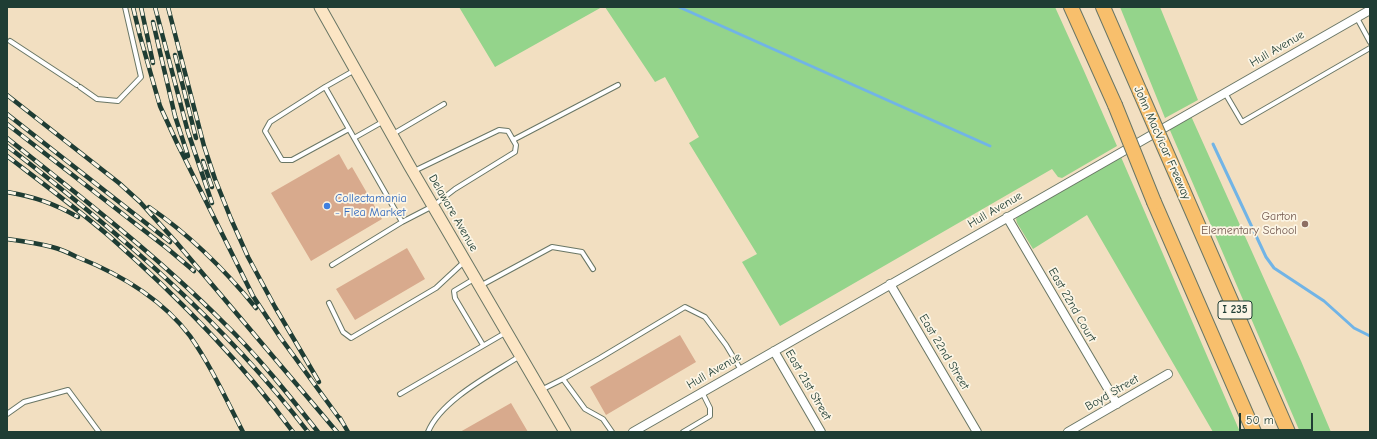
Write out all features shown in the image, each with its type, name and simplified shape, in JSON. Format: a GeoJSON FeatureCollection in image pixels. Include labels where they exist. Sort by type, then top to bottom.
{"type":"FeatureCollection","features":[{"type":"Feature","properties":{"kind":"highway","name":"I 235"},"geometry":{"type":"LineString","coordinates":[[1071,7],[1115,106],[1154,202],[1254,432]]}},
{"type":"Feature","properties":{"kind":"highway","name":"John MacVicar Freeway"},"geometry":{"type":"LineString","coordinates":[[1103,7],[1288,432]]}},
{"type":"Feature","properties":{"kind":"main road","name":"Delaware Avenue"},"geometry":{"type":"LineString","coordinates":[[320,7],[433,206],[565,432]]}},
{"type":"Feature","properties":{"kind":"street","name":"Hull Avenue"},"geometry":{"type":"LineString","coordinates":[[635,432],[890,284],[1370,10]]}},
{"type":"Feature","properties":{"kind":"street","name":"East 22nd Court"},"geometry":{"type":"LineString","coordinates":[[1007,217],[1117,404]]}},
{"type":"Feature","properties":{"kind":"street","name":"East 22nd Street"},"geometry":{"type":"LineString","coordinates":[[890,284],[977,432]]}},
{"type":"Feature","properties":{"kind":"street","name":"East 21st Street"},"geometry":{"type":"LineString","coordinates":[[774,351],[821,432]]}},
{"type":"Feature","properties":{"kind":"street","name":"Boyd Street"},"geometry":{"type":"LineString","coordinates":[[1068,432],[1168,374]]}},
{"type":"Feature","properties":{"kind":"lane"},"geometry":{"type":"LineString","coordinates":[[10,42],[98,99],[118,101],[141,78],[125,7]]}},
{"type":"Feature","properties":{"kind":"lane"},"geometry":{"type":"LineString","coordinates":[[1356,17],[1370,42]]}},
{"type":"Feature","properties":{"kind":"lane"},"geometry":{"type":"LineString","coordinates":[[1225,92],[1242,122],[1370,48]]}},
{"type":"Feature","properties":{"kind":"lane"},"geometry":{"type":"LineString","coordinates":[[349,129],[292,160],[282,160],[265,131],[270,122],[325,87],[356,70]]}},
{"type":"Feature","properties":{"kind":"lane"},"geometry":{"type":"LineString","coordinates":[[513,140],[618,85]]}},
{"type":"Feature","properties":{"kind":"lane"},"geometry":{"type":"LineString","coordinates":[[325,87],[402,222]]}},
{"type":"Feature","properties":{"kind":"lane"},"geometry":{"type":"LineString","coordinates":[[392,134],[444,104]]}},
{"type":"Feature","properties":{"kind":"lane"},"geometry":{"type":"LineString","coordinates":[[354,138],[384,120]]}},
{"type":"Feature","properties":{"kind":"lane"},"geometry":{"type":"LineString","coordinates":[[332,265],[402,222],[433,206],[455,189],[515,152],[516,145],[508,131],[499,130],[413,171]]}},
{"type":"Feature","properties":{"kind":"lane"},"geometry":{"type":"LineString","coordinates":[[483,345],[455,298],[454,291],[478,282],[552,247],[582,252],[592,270]]}},
{"type":"Feature","properties":{"kind":"lane"},"geometry":{"type":"LineString","coordinates":[[329,303],[343,332],[352,338],[436,288],[465,261]]}},
{"type":"Feature","properties":{"kind":"lane"},"geometry":{"type":"LineString","coordinates":[[540,390],[600,358],[685,307],[705,317],[726,345],[741,370]]}},
{"type":"Feature","properties":{"kind":"lane"},"geometry":{"type":"LineString","coordinates":[[400,394],[507,332]]}},
{"type":"Feature","properties":{"kind":"lane"},"geometry":{"type":"LineString","coordinates":[[428,432],[445,407],[484,378],[521,356]]}},
{"type":"Feature","properties":{"kind":"lane"},"geometry":{"type":"LineString","coordinates":[[563,379],[585,409],[604,419],[612,432]]}},
{"type":"Feature","properties":{"kind":"lane"},"geometry":{"type":"LineString","coordinates":[[7,414],[24,402],[68,390],[99,432]]}},
{"type":"Feature","properties":{"kind":"lane"},"geometry":{"type":"LineString","coordinates":[[682,432],[710,416],[710,408],[702,392]]}},
{"type":"Feature","properties":{"kind":"green space"},"geometry":{"type":"Polygon","coordinates":[[[459,7],[602,7],[495,67],[459,7]]]}},
{"type":"Feature","properties":{"kind":"green space"},"geometry":{"type":"Polygon","coordinates":[[[605,7],[1055,7],[1117,146],[1062,178],[1058,177],[1052,169],[780,326],[742,262],[757,254],[689,143],[699,137],[665,77],[655,82],[605,7]]]}},
{"type":"Feature","properties":{"kind":"green space"},"geometry":{"type":"Polygon","coordinates":[[[1120,7],[1160,7],[1198,100],[1165,118],[1120,7]]]}},
{"type":"Feature","properties":{"kind":"green space"},"geometry":{"type":"Polygon","coordinates":[[[1191,116],[1301,361],[1331,432],[1300,432],[1169,128],[1191,116]]]}},
{"type":"Feature","properties":{"kind":"green space"},"geometry":{"type":"Polygon","coordinates":[[[1121,157],[1240,432],[1213,432],[1087,215],[1033,249],[1017,223],[1016,219],[1019,215],[1121,157]]]}},
{"type":"Feature","properties":{"kind":"building","name":"Collectamania - Flea Market"},"geometry":{"type":"Polygon","coordinates":[[[339,154],[348,170],[352,167],[382,219],[311,261],[271,193],[339,154]]]}},
{"type":"Feature","properties":{"kind":"building"},"geometry":{"type":"Polygon","coordinates":[[[407,248],[425,279],[355,320],[336,289],[407,248]]]}},
{"type":"Feature","properties":{"kind":"building"},"geometry":{"type":"Polygon","coordinates":[[[680,335],[696,362],[606,415],[590,387],[680,335]]]}},
{"type":"Feature","properties":{"kind":"building"},"geometry":{"type":"Polygon","coordinates":[[[511,403],[528,432],[460,432],[511,403]]]}},
{"type":"Feature","properties":{"kind":"waterway"},"geometry":{"type":"LineString","coordinates":[[679,7],[990,146]]}},
{"type":"Feature","properties":{"kind":"waterway"},"geometry":{"type":"LineString","coordinates":[[1213,144],[1266,257],[1274,268],[1324,301],[1354,328],[1370,336]]}},
{"type":"Feature","properties":{"kind":"railway"},"geometry":{"type":"LineString","coordinates":[[133,7],[160,106],[253,296],[280,337],[342,422]]}},
{"type":"Feature","properties":{"kind":"railway"},"geometry":{"type":"LineString","coordinates":[[141,7],[153,63]]}},
{"type":"Feature","properties":{"kind":"railway"},"geometry":{"type":"LineString","coordinates":[[155,7],[188,132],[212,203]]}},
{"type":"Feature","properties":{"kind":"railway"},"geometry":{"type":"LineString","coordinates":[[168,7],[204,146],[231,219],[248,257],[275,307],[319,382]]}},
{"type":"Feature","properties":{"kind":"railway"},"geometry":{"type":"LineString","coordinates":[[153,22],[175,116],[188,156]]}},
{"type":"Feature","properties":{"kind":"railway"},"geometry":{"type":"LineString","coordinates":[[175,55],[196,138]]}},
{"type":"Feature","properties":{"kind":"railway"},"geometry":{"type":"LineString","coordinates":[[7,95],[119,183],[140,202],[176,242],[337,432]]}},
{"type":"Feature","properties":{"kind":"railway"},"geometry":{"type":"LineString","coordinates":[[7,114],[170,242]]}},
{"type":"Feature","properties":{"kind":"railway"},"geometry":{"type":"LineString","coordinates":[[7,124],[168,249],[194,271]]}},
{"type":"Feature","properties":{"kind":"railway"},"geometry":{"type":"LineString","coordinates":[[7,138],[118,227],[198,297],[261,362],[318,432]]}},
{"type":"Feature","properties":{"kind":"railway"},"geometry":{"type":"LineString","coordinates":[[7,146],[129,245],[205,315],[275,391],[308,432]]}},
{"type":"Feature","properties":{"kind":"railway"},"geometry":{"type":"LineString","coordinates":[[7,156],[97,226],[159,281],[229,354],[273,405],[293,432]]}},
{"type":"Feature","properties":{"kind":"railway"},"geometry":{"type":"LineString","coordinates":[[203,161],[212,187]]}},
{"type":"Feature","properties":{"kind":"railway"},"geometry":{"type":"LineString","coordinates":[[7,192],[44,201],[78,217]]}},
{"type":"Feature","properties":{"kind":"railway"},"geometry":{"type":"LineString","coordinates":[[149,207],[193,241],[232,280],[256,308]]}},
{"type":"Feature","properties":{"kind":"railway"},"geometry":{"type":"LineString","coordinates":[[7,239],[41,244],[64,251],[109,271],[139,289],[167,310],[198,347],[243,432]]}},
{"type":"Feature","properties":{"kind":"railway"},"geometry":{"type":"LineString","coordinates":[[340,418],[348,432]]}},
{"type":"Feature","properties":{"kind":"place","name":"Collectamania - Flea Market"},"geometry":{"type":"Point","coordinates":[327,206]}},
{"type":"Feature","properties":{"kind":"place","name":"Garton Elementary School"},"geometry":{"type":"Point","coordinates":[1305,224]}}]}
